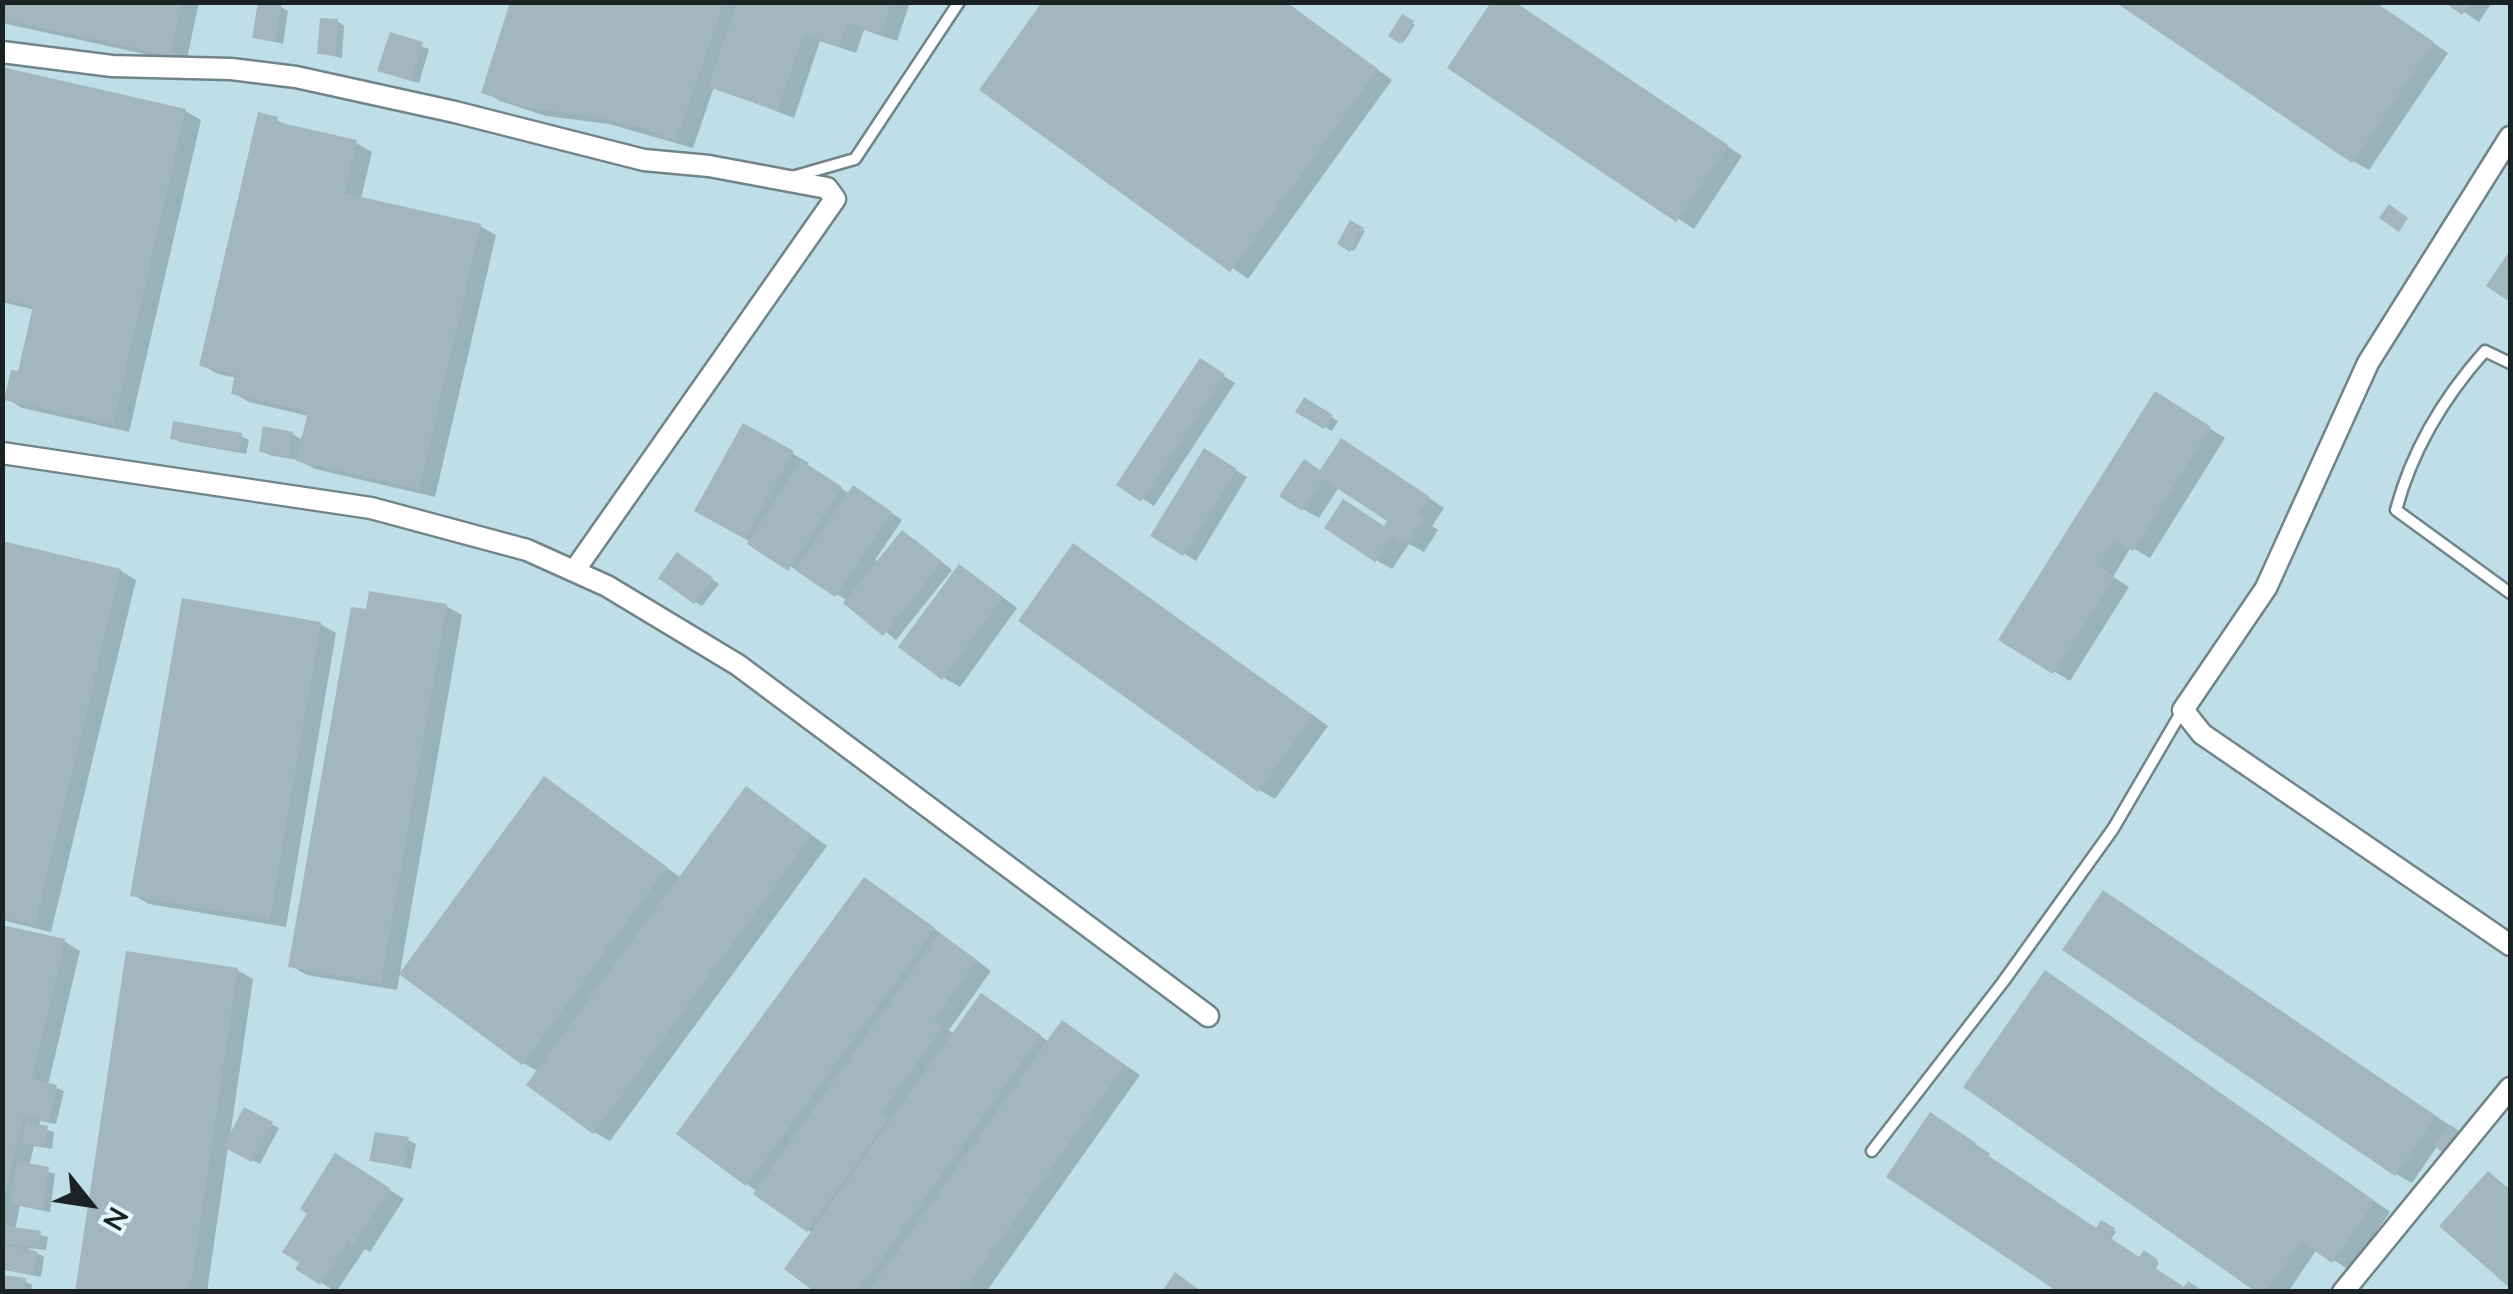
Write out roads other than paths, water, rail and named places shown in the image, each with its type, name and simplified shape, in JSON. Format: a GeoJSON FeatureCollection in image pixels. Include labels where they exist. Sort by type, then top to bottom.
{"type":"FeatureCollection","features":[{"type":"Feature","properties":{"kind":"street"},"geometry":{"type":"LineString","coordinates":[[2,52],[112,66],[231,69],[296,78],[455,112],[644,160],[709,166],[827,188],[835,199],[574,570]]}},
{"type":"Feature","properties":{"kind":"street"},"geometry":{"type":"LineString","coordinates":[[2510,137],[2368,363],[2266,588],[2183,710],[2202,734],[2510,946]]}},
{"type":"Feature","properties":{"kind":"street"},"geometry":{"type":"LineString","coordinates":[[2,452],[371,508],[527,550],[574,570],[738,666],[1208,1016]]}},
{"type":"Feature","properties":{"kind":"street"},"geometry":{"type":"LineString","coordinates":[[2342,1292],[2510,1088]]}},
{"type":"Feature","properties":{"kind":"lane"},"geometry":{"type":"LineString","coordinates":[[786,179],[855,159],[959,2]]}},
{"type":"Feature","properties":{"kind":"lane"},"geometry":{"type":"LineString","coordinates":[[2510,363],[2484,351],[2454,386],[2407,470],[2396,510],[2510,593]]}},
{"type":"Feature","properties":{"kind":"lane"},"geometry":{"type":"LineString","coordinates":[[1872,1151],[2003,982],[2102,844],[2183,710]]}}]}
